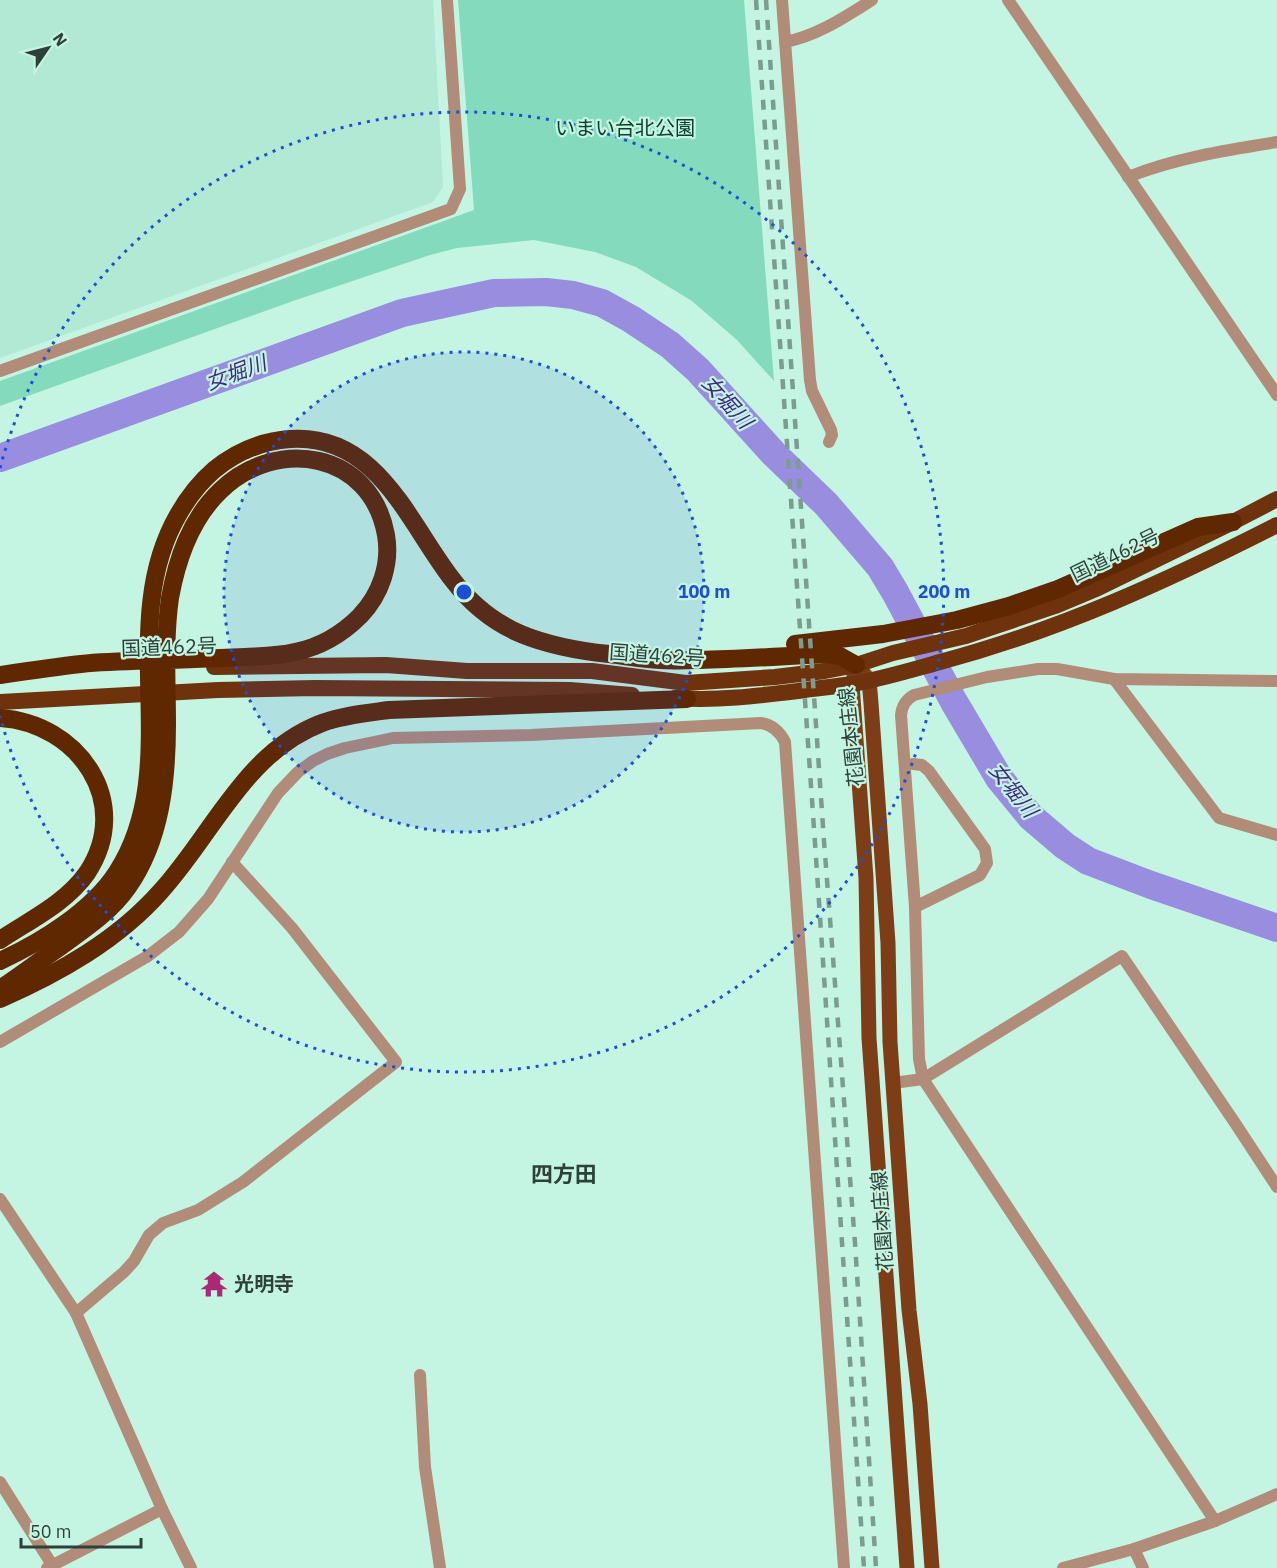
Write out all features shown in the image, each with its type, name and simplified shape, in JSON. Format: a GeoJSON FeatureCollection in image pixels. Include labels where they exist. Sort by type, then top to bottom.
{"type":"FeatureCollection","features":[{"type":"Feature","properties":{"kind":"highway"},"geometry":{"type":"LineString","coordinates":[[0,961],[64,924],[100,893],[116,875],[132,845],[143,807],[158,726],[157,640],[152,594],[162,549],[172,525],[197,486],[214,470],[252,447],[275,440],[320,441],[358,457],[392,490],[453,580],[468,598],[483,612],[510,629],[540,641],[565,649],[663,661],[828,654],[840,656],[856,665]]}},
{"type":"Feature","properties":{"kind":"highway"},"geometry":{"type":"LineString","coordinates":[[0,676],[80,664],[275,656],[315,646],[332,638],[362,614],[382,582],[387,566],[388,546],[385,529],[380,513],[371,498],[359,483],[344,471],[328,463],[310,459],[272,460],[253,467],[237,477],[208,504],[187,539],[157,640]]}},
{"type":"Feature","properties":{"kind":"highway","name":"国道462号"},"geometry":{"type":"LineString","coordinates":[[0,676],[129,669],[386,665],[468,671],[592,671],[686,683],[825,671],[966,636],[1055,606],[1098,588],[1277,499]]}},
{"type":"Feature","properties":{"kind":"highway"},"geometry":{"type":"LineString","coordinates":[[592,652],[707,651],[776,646],[883,634],[957,620],[1009,606],[1058,589],[1198,527],[1233,522]]}},
{"type":"Feature","properties":{"kind":"highway","name":"国道462号"},"geometry":{"type":"LineString","coordinates":[[0,702],[218,690],[315,688],[570,690],[687,699],[752,696],[852,684],[975,652],[1055,626],[1193,567],[1277,525]]}},
{"type":"Feature","properties":{"kind":"highway"},"geometry":{"type":"LineString","coordinates":[[0,999],[73,962],[141,912],[178,871],[232,796],[264,760],[301,733],[322,723],[343,717],[389,710],[687,699]]}},
{"type":"Feature","properties":{"kind":"highway"},"geometry":{"type":"LineString","coordinates":[[0,718],[28,723],[50,732],[68,744],[94,776],[101,791],[104,828],[95,860],[75,887],[62,900],[0,940]]}},
{"type":"Feature","properties":{"kind":"highway"},"geometry":{"type":"LineString","coordinates":[[0,989],[95,922],[113,905],[139,870],[148,849],[161,803],[166,751],[158,726]]}},
{"type":"Feature","properties":{"kind":"main road","name":"花園本庄線"},"geometry":{"type":"LineString","coordinates":[[856,665],[869,680],[888,943],[890,1042],[909,1310],[920,1404],[932,1568]]}},
{"type":"Feature","properties":{"kind":"main road","name":"花園本庄線"},"geometry":{"type":"LineString","coordinates":[[856,665],[852,684],[866,878],[869,1038],[907,1568]]}},
{"type":"Feature","properties":{"kind":"street"},"geometry":{"type":"LineString","coordinates":[[0,371],[451,209],[460,189],[447,0]]}},
{"type":"Feature","properties":{"kind":"street"},"geometry":{"type":"LineString","coordinates":[[782,0],[810,380],[812,391],[831,430],[832,435],[829,442]]}},
{"type":"Feature","properties":{"kind":"street"},"geometry":{"type":"LineString","coordinates":[[785,42],[802,39],[872,0]]}},
{"type":"Feature","properties":{"kind":"street"},"geometry":{"type":"LineString","coordinates":[[1008,0],[1277,395]]}},
{"type":"Feature","properties":{"kind":"street"},"geometry":{"type":"LineString","coordinates":[[1128,177],[1190,158],[1277,142]]}},
{"type":"Feature","properties":{"kind":"street"},"geometry":{"type":"LineString","coordinates":[[1215,1521],[923,1079],[918,1059],[915,907],[901,715],[906,700],[914,695],[1022,671],[1057,669],[1114,678],[1277,681]]}},
{"type":"Feature","properties":{"kind":"street"},"geometry":{"type":"LineString","coordinates":[[1114,678],[1219,818],[1277,835]]}},
{"type":"Feature","properties":{"kind":"street"},"geometry":{"type":"LineString","coordinates":[[0,1042],[148,956],[179,932],[208,899],[278,793],[298,772],[327,754],[393,738],[531,735],[761,723],[770,725],[782,735],[785,742],[844,1568]]}},
{"type":"Feature","properties":{"kind":"street"},"geometry":{"type":"LineString","coordinates":[[913,764],[922,765],[928,771],[985,849],[987,863],[980,875],[915,907]]}},
{"type":"Feature","properties":{"kind":"street"},"geometry":{"type":"LineString","coordinates":[[76,1313],[134,1262],[148,1235],[163,1223],[198,1210],[243,1182],[396,1062],[292,928],[232,862]]}},
{"type":"Feature","properties":{"kind":"street"},"geometry":{"type":"LineString","coordinates":[[893,1083],[923,1079],[1122,956],[1277,1187]]}},
{"type":"Feature","properties":{"kind":"street"},"geometry":{"type":"LineString","coordinates":[[0,1199],[76,1313],[162,1509],[191,1568]]}},
{"type":"Feature","properties":{"kind":"street"},"geometry":{"type":"LineString","coordinates":[[420,1375],[424,1467],[440,1568]]}},
{"type":"Feature","properties":{"kind":"street"},"geometry":{"type":"LineString","coordinates":[[0,1482],[51,1567],[162,1509]]}},
{"type":"Feature","properties":{"kind":"street"},"geometry":{"type":"LineString","coordinates":[[1063,1568],[1134,1549],[1215,1521],[1277,1494]]}},
{"type":"Feature","properties":{"kind":"street"},"geometry":{"type":"LineString","coordinates":[[1134,1549],[1143,1568]]}},
{"type":"Feature","properties":{"kind":"shaded area"},"geometry":{"type":"Polygon","coordinates":[[[0,0],[433,0],[443,187],[433,202],[0,358],[0,0]]]}},
{"type":"Feature","properties":{"kind":"green space","name":"いまい台北公園"},"geometry":{"type":"Polygon","coordinates":[[[458,0],[744,0],[774,381],[737,340],[692,301],[636,267],[595,252],[534,240],[457,248],[430,255],[296,300],[0,406],[0,381],[474,210],[458,0]]]}},
{"type":"Feature","properties":{"kind":"waterway","name":"女堀川"},"geometry":{"type":"LineString","coordinates":[[0,458],[402,313],[494,293],[546,292],[573,295],[602,303],[670,345],[698,370],[774,454],[826,504],[880,567],[954,702],[999,778],[1031,817],[1065,846],[1088,861],[1277,928]]}},
{"type":"Feature","properties":{"kind":"railway"},"geometry":{"type":"LineString","coordinates":[[756,0],[864,1568]]}},
{"type":"Feature","properties":{"kind":"railway"},"geometry":{"type":"LineString","coordinates":[[766,0],[876,1568]]}},
{"type":"Feature","properties":{"kind":"place","name":"光明寺"},"geometry":{"type":"Point","coordinates":[214,1284]}},
{"type":"Feature","properties":{"kind":"district","name":"四方田"},"geometry":{"type":"Point","coordinates":[564,1174]}}]}
